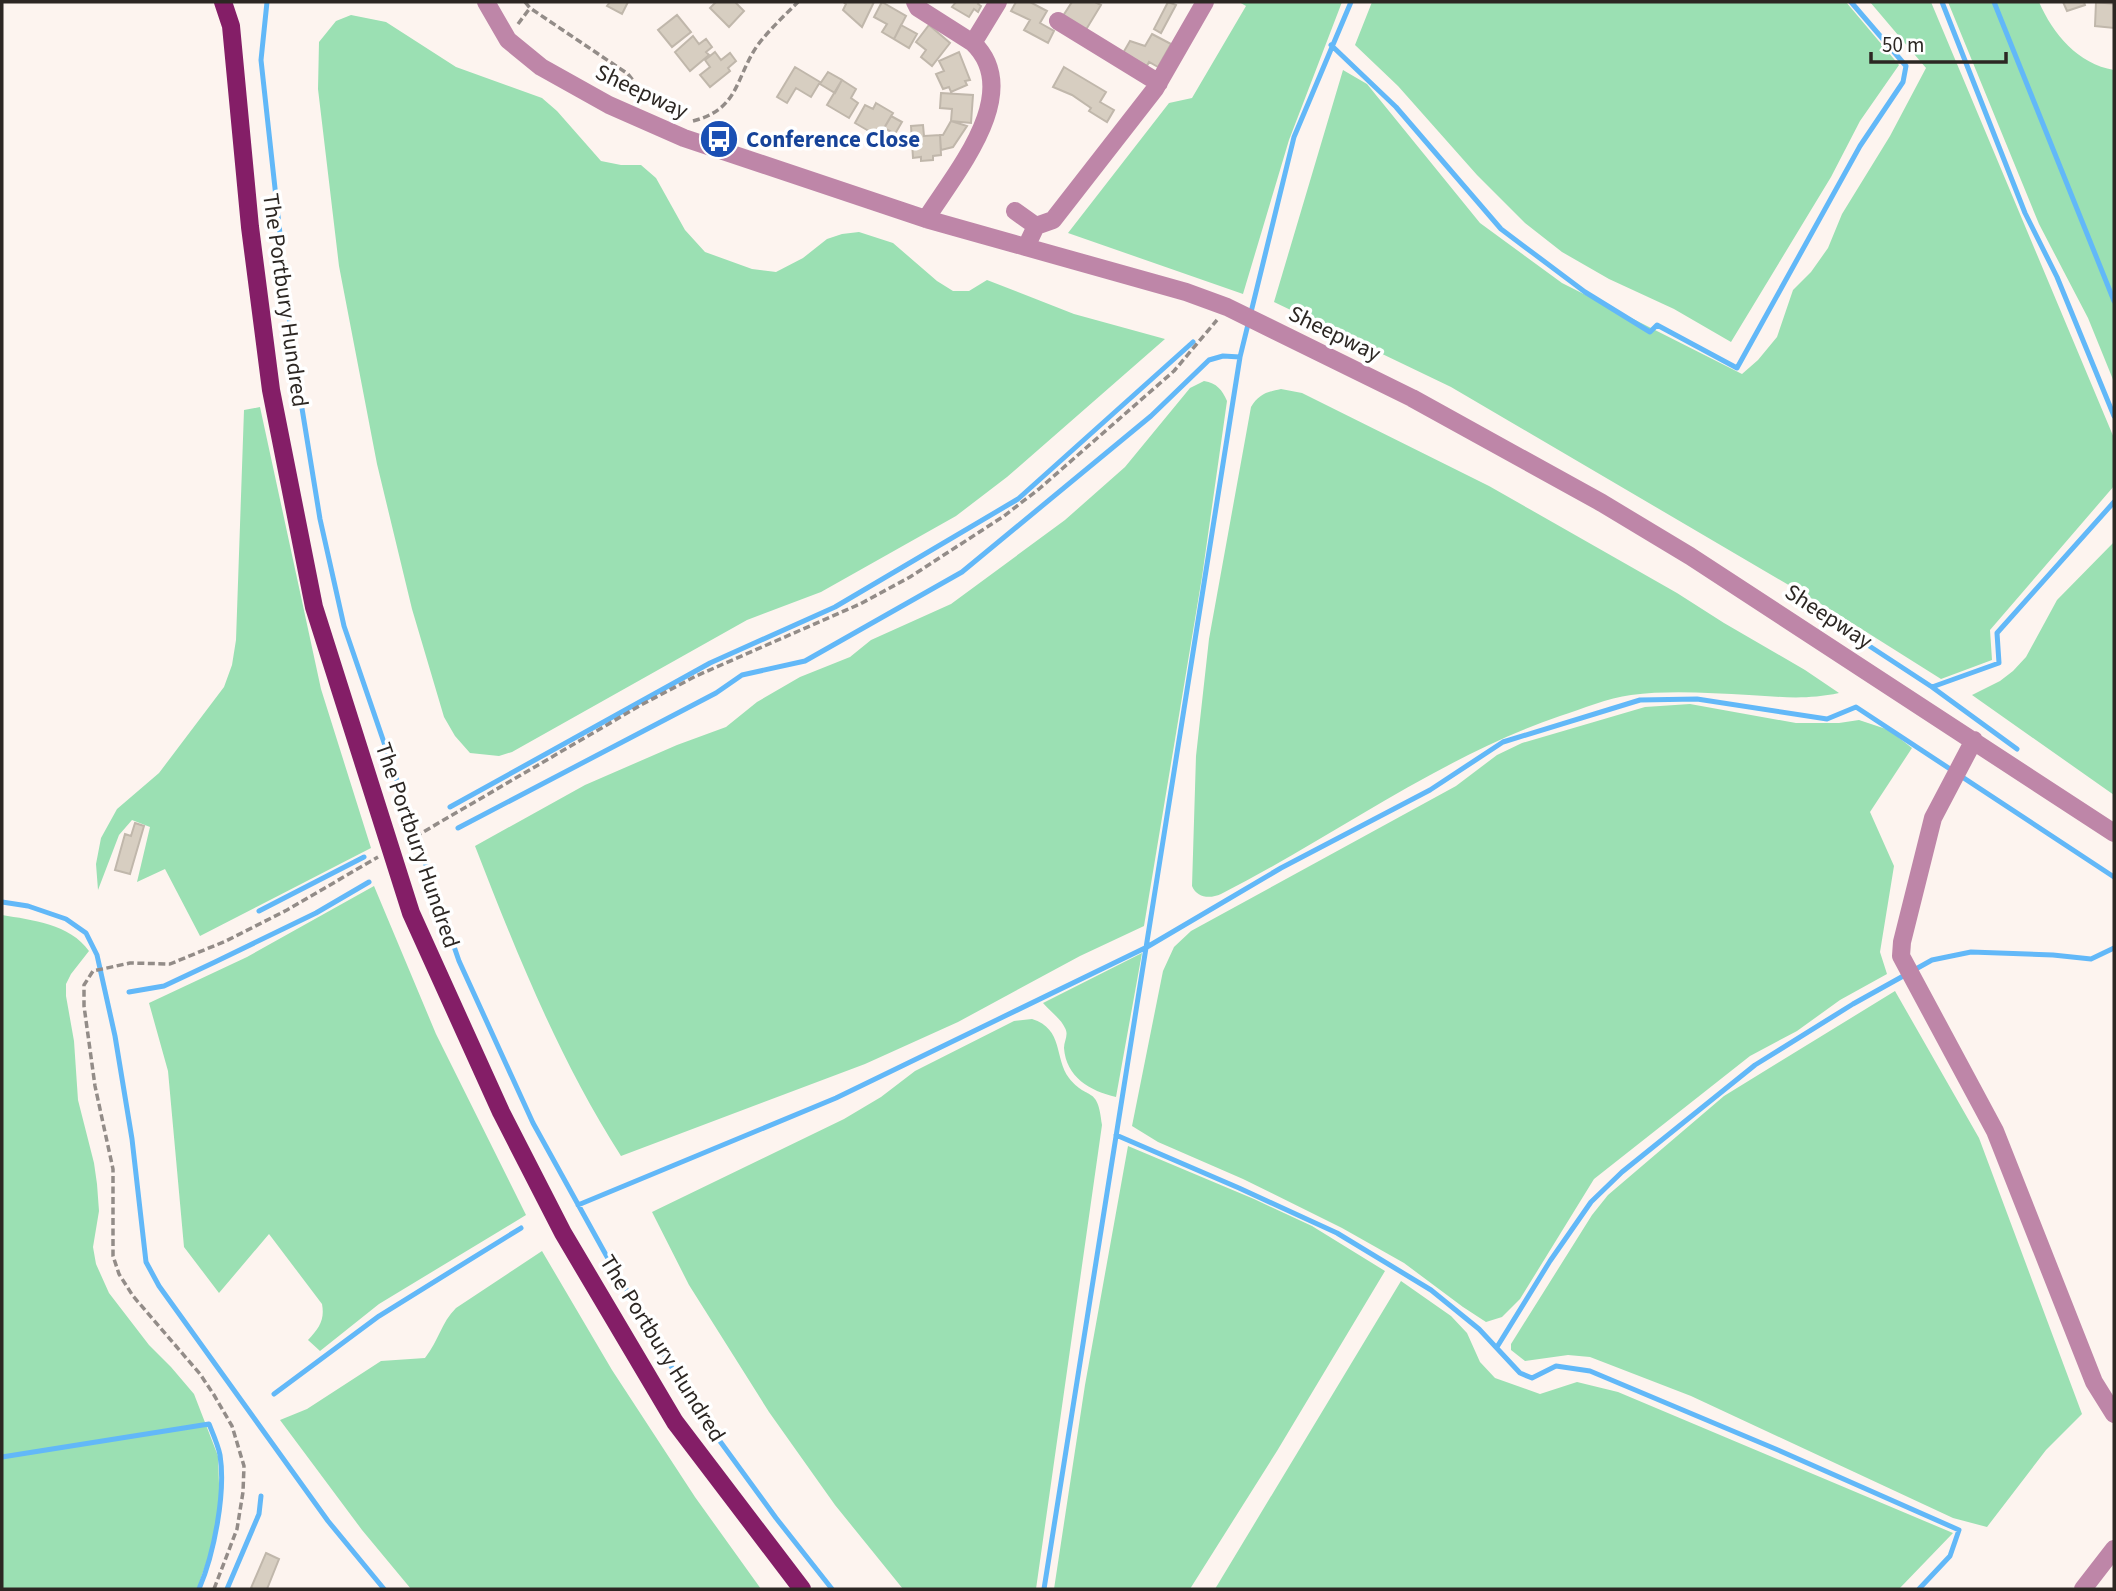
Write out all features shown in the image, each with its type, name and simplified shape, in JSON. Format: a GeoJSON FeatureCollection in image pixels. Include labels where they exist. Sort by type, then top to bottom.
{"type":"FeatureCollection","features":[{"type":"Feature","properties":{"kind":"main road","name":"The Portbury Hundred"},"geometry":{"type":"LineString","coordinates":[[223,2],[231,26],[250,227],[271,390],[314,607],[411,913],[501,1112],[563,1233],[675,1422],[802,1589]]}},
{"type":"Feature","properties":{"kind":"main road","name":"The Portbury Hundred"},"geometry":{"type":"LineString","coordinates":[[231,26],[237,2]]}},
{"type":"Feature","properties":{"kind":"street","name":"Sheepway"},"geometry":{"type":"LineString","coordinates":[[486,2],[508,40],[541,66],[609,105],[684,138],[926,219],[1186,292],[1227,307],[1412,398],[1602,503],[1690,556],[2114,833]]}},
{"type":"Feature","properties":{"kind":"street"},"geometry":{"type":"LineString","coordinates":[[915,2],[918,8],[981,50],[988,67],[991,92],[989,109],[980,135],[926,219]]}},
{"type":"Feature","properties":{"kind":"street"},"geometry":{"type":"LineString","coordinates":[[973,43],[998,2]]}},
{"type":"Feature","properties":{"kind":"street"},"geometry":{"type":"LineString","coordinates":[[1026,247],[1036,226],[1053,220],[1159,83],[1205,2]]}},
{"type":"Feature","properties":{"kind":"street"},"geometry":{"type":"LineString","coordinates":[[1058,21],[1077,43],[1159,83]]}},
{"type":"Feature","properties":{"kind":"street"},"geometry":{"type":"LineString","coordinates":[[1015,211],[1036,226]]}},
{"type":"Feature","properties":{"kind":"street"},"geometry":{"type":"LineString","coordinates":[[1973,740],[1933,818],[1902,942],[1902,962],[1995,1131],[2094,1382],[2114,1414]]}},
{"type":"Feature","properties":{"kind":"street"},"geometry":{"type":"LineString","coordinates":[[2083,1589],[2114,1549]]}},
{"type":"Feature","properties":{"kind":"path"},"geometry":{"type":"LineString","coordinates":[[525,2],[628,74],[660,110]]}},
{"type":"Feature","properties":{"kind":"path"},"geometry":{"type":"LineString","coordinates":[[684,138],[691,122],[712,115],[730,100],[759,44],[798,2]]}},
{"type":"Feature","properties":{"kind":"path"},"geometry":{"type":"LineString","coordinates":[[408,841],[640,705],[696,676],[860,604],[910,577],[1039,489],[1174,371],[1227,307]]}},
{"type":"Feature","properties":{"kind":"path"},"geometry":{"type":"LineString","coordinates":[[214,1589],[237,1529],[244,1466],[232,1426],[214,1395],[186,1357],[133,1296],[119,1273],[113,1256],[113,1169],[95,1086],[84,1006],[85,985],[93,971],[144,962],[170,964],[226,941],[287,910],[390,851]]}},
{"type":"Feature","properties":{"kind":"green space"},"geometry":{"type":"Polygon","coordinates":[[[1239,2],[1342,2],[1289,140],[1243,294],[1068,233],[1169,103],[1192,98],[1246,6],[1239,2]]]}},
{"type":"Feature","properties":{"kind":"green space"},"geometry":{"type":"Polygon","coordinates":[[[1372,2],[1846,2],[1899,65],[1860,121],[1831,177],[1731,342],[1674,309],[1609,279],[1562,252],[1525,223],[1477,175],[1398,86],[1355,45],[1372,2]]]}},
{"type":"Feature","properties":{"kind":"green space"},"geometry":{"type":"Polygon","coordinates":[[[1870,2],[1931,2],[2114,438],[2114,486],[1990,630],[1992,660],[1941,679],[1833,611],[1451,387],[1274,302],[1343,70],[1367,84],[1480,223],[1562,283],[1742,374],[1777,337],[1793,290],[1811,272],[1828,248],[1842,214],[1890,136],[1926,68],[1870,2]]]}},
{"type":"Feature","properties":{"kind":"green space"},"geometry":{"type":"Polygon","coordinates":[[[1948,2],[2039,2],[2068,46],[2089,61],[2114,70],[2114,382],[2088,318],[2039,224],[1948,2]]]}},
{"type":"Feature","properties":{"kind":"green space"},"geometry":{"type":"Polygon","coordinates":[[[351,15],[386,22],[456,67],[542,98],[601,161],[641,165],[656,178],[685,230],[705,252],[752,269],[776,272],[803,258],[827,239],[859,232],[893,243],[937,281],[953,291],[969,291],[987,280],[1074,314],[1165,339],[1007,477],[956,516],[821,592],[747,620],[512,752],[499,756],[470,753],[455,736],[444,717],[412,609],[377,464],[339,266],[318,89],[319,42],[336,21],[351,15]]]}},
{"type":"Feature","properties":{"kind":"green space"},"geometry":{"type":"Polygon","coordinates":[[[1204,381],[1218,388],[1227,401],[1202,577],[1144,926],[1080,956],[958,1022],[865,1064],[621,1156],[558,1043],[475,846],[585,785],[726,727],[757,702],[800,677],[850,657],[871,640],[951,604],[1065,520],[1125,467],[1190,388],[1204,381]]]}},
{"type":"Feature","properties":{"kind":"green space"},"geometry":{"type":"Polygon","coordinates":[[[1281,389],[1302,393],[1489,486],[1677,593],[1839,693],[1794,697],[1660,693],[1631,695],[1604,701],[1515,733],[1472,753],[1221,894],[1213,897],[1200,895],[1192,886],[1196,756],[1209,639],[1251,407],[1264,394],[1281,389]]]}},
{"type":"Feature","properties":{"kind":"green space"},"geometry":{"type":"Polygon","coordinates":[[[260,407],[321,689],[371,848],[200,936],[165,869],[137,882],[150,827],[132,820],[119,835],[98,890],[96,864],[101,838],[117,809],[159,773],[224,687],[232,665],[236,640],[244,410],[260,407]]]}},
{"type":"Feature","properties":{"kind":"green space"},"geometry":{"type":"Polygon","coordinates":[[[2114,542],[2114,795],[1972,695],[2000,681],[2026,657],[2057,600],[2114,542]]]}},
{"type":"Feature","properties":{"kind":"green space"},"geometry":{"type":"Polygon","coordinates":[[[1690,704],[1796,723],[1859,720],[1889,730],[1912,748],[1870,812],[1894,866],[1880,952],[1887,974],[1840,1000],[1797,1031],[1750,1056],[1594,1179],[1520,1299],[1502,1317],[1486,1322],[1404,1263],[1342,1228],[1243,1179],[1158,1142],[1132,1126],[1163,971],[1174,947],[1191,931],[1456,786],[1497,755],[1522,743],[1645,707],[1690,704]]]}},
{"type":"Feature","properties":{"kind":"green space"},"geometry":{"type":"Polygon","coordinates":[[[374,886],[436,1034],[526,1215],[379,1304],[320,1351],[308,1340],[320,1324],[322,1304],[269,1234],[219,1293],[184,1247],[168,1071],[149,1003],[247,957],[374,886]]]}},
{"type":"Feature","properties":{"kind":"green space"},"geometry":{"type":"Polygon","coordinates":[[[2,915],[38,921],[61,929],[81,942],[89,951],[71,974],[66,984],[66,996],[74,1041],[78,1100],[97,1184],[99,1211],[93,1247],[96,1264],[109,1293],[149,1345],[194,1394],[218,1456],[220,1511],[217,1532],[197,1589],[2,1589],[2,915]]]}},
{"type":"Feature","properties":{"kind":"green space"},"geometry":{"type":"Polygon","coordinates":[[[1142,953],[1116,1097],[1089,1087],[1074,1075],[1064,1048],[1065,1028],[1043,1003],[1142,953]]]}},
{"type":"Feature","properties":{"kind":"green space"},"geometry":{"type":"Polygon","coordinates":[[[1895,991],[1979,1138],[2082,1414],[2046,1450],[1987,1527],[1953,1518],[1691,1396],[1590,1357],[1568,1355],[1525,1361],[1511,1350],[1511,1344],[1592,1215],[1608,1195],[1724,1096],[1895,991]]]}},
{"type":"Feature","properties":{"kind":"green space"},"geometry":{"type":"Polygon","coordinates":[[[1032,1019],[1042,1024],[1054,1037],[1069,1078],[1095,1098],[1102,1125],[1036,1589],[903,1589],[835,1505],[769,1412],[689,1285],[652,1212],[844,1119],[881,1097],[915,1071],[1014,1021],[1032,1019]]]}},
{"type":"Feature","properties":{"kind":"green space"},"geometry":{"type":"Polygon","coordinates":[[[1128,1146],[1312,1226],[1385,1271],[1190,1589],[1054,1589],[1085,1385],[1128,1146]]]}},
{"type":"Feature","properties":{"kind":"green space"},"geometry":{"type":"Polygon","coordinates":[[[542,1251],[612,1370],[695,1497],[761,1589],[411,1589],[362,1530],[280,1420],[307,1409],[381,1361],[425,1358],[456,1308],[542,1251]]]}},
{"type":"Feature","properties":{"kind":"green space"},"geometry":{"type":"Polygon","coordinates":[[[1401,1281],[1451,1316],[1467,1333],[1480,1362],[1495,1378],[1540,1394],[1577,1382],[1618,1392],[1953,1533],[1899,1589],[1215,1589],[1401,1281]]]}},
{"type":"Feature","properties":{"kind":"building"},"geometry":{"type":"Polygon","coordinates":[[[610,2],[628,2],[622,14],[607,6],[610,2]]]}},
{"type":"Feature","properties":{"kind":"building"},"geometry":{"type":"Polygon","coordinates":[[[716,2],[735,2],[744,11],[729,27],[710,8],[716,2]]]}},
{"type":"Feature","properties":{"kind":"building"},"geometry":{"type":"Polygon","coordinates":[[[843,2],[874,2],[862,27],[843,10],[846,4],[843,2]]]}},
{"type":"Feature","properties":{"kind":"building"},"geometry":{"type":"Polygon","coordinates":[[[882,2],[906,16],[894,39],[882,32],[887,24],[874,17],[882,2]]]}},
{"type":"Feature","properties":{"kind":"building"},"geometry":{"type":"Polygon","coordinates":[[[956,2],[979,2],[981,6],[978,12],[974,9],[969,17],[952,7],[956,2]]]}},
{"type":"Feature","properties":{"kind":"building"},"geometry":{"type":"Polygon","coordinates":[[[1016,2],[1030,2],[1047,11],[1040,23],[1054,31],[1048,43],[1024,30],[1030,20],[1011,11],[1016,2]]]}},
{"type":"Feature","properties":{"kind":"building"},"geometry":{"type":"Polygon","coordinates":[[[1072,2],[1095,2],[1101,5],[1084,33],[1061,19],[1072,2]]]}},
{"type":"Feature","properties":{"kind":"building"},"geometry":{"type":"Polygon","coordinates":[[[1168,2],[1176,5],[1161,33],[1154,29],[1168,2]]]}},
{"type":"Feature","properties":{"kind":"building"},"geometry":{"type":"Polygon","coordinates":[[[2063,2],[2084,2],[2085,5],[2067,11],[2063,2]]]}},
{"type":"Feature","properties":{"kind":"building"},"geometry":{"type":"Polygon","coordinates":[[[2096,2],[2114,4],[2114,28],[2095,26],[2096,2]]]}},
{"type":"Feature","properties":{"kind":"building"},"geometry":{"type":"Polygon","coordinates":[[[677,15],[691,32],[672,47],[658,30],[677,15]]]}},
{"type":"Feature","properties":{"kind":"building"},"geometry":{"type":"Polygon","coordinates":[[[901,25],[917,34],[909,48],[894,39],[901,25]]]}},
{"type":"Feature","properties":{"kind":"building"},"geometry":{"type":"Polygon","coordinates":[[[929,25],[950,43],[932,66],[921,57],[926,50],[916,42],[929,25]]]}},
{"type":"Feature","properties":{"kind":"building"},"geometry":{"type":"Polygon","coordinates":[[[1152,34],[1171,44],[1158,67],[1149,62],[1147,66],[1123,53],[1130,41],[1145,46],[1152,34]]]}},
{"type":"Feature","properties":{"kind":"building"},"geometry":{"type":"Polygon","coordinates":[[[693,36],[699,44],[706,39],[712,47],[706,52],[709,55],[690,71],[675,52],[693,36]]]}},
{"type":"Feature","properties":{"kind":"building"},"geometry":{"type":"Polygon","coordinates":[[[715,52],[721,60],[730,53],[736,61],[728,68],[730,71],[710,87],[700,75],[710,67],[705,60],[715,52]]]}},
{"type":"Feature","properties":{"kind":"building"},"geometry":{"type":"Polygon","coordinates":[[[959,52],[970,80],[965,81],[967,85],[951,92],[949,87],[943,89],[936,74],[944,71],[939,61],[959,52]]]}},
{"type":"Feature","properties":{"kind":"building"},"geometry":{"type":"Polygon","coordinates":[[[795,67],[820,82],[811,97],[796,88],[787,103],[777,97],[795,67]]]}},
{"type":"Feature","properties":{"kind":"building"},"geometry":{"type":"Polygon","coordinates":[[[1064,67],[1106,92],[1100,102],[1114,110],[1107,122],[1089,111],[1091,108],[1072,95],[1053,87],[1064,67]]]}},
{"type":"Feature","properties":{"kind":"building"},"geometry":{"type":"Polygon","coordinates":[[[828,72],[842,80],[835,93],[820,84],[828,72]]]}},
{"type":"Feature","properties":{"kind":"building"},"geometry":{"type":"Polygon","coordinates":[[[842,80],[856,89],[851,98],[858,103],[849,118],[827,105],[842,80]]]}},
{"type":"Feature","properties":{"kind":"building"},"geometry":{"type":"Polygon","coordinates":[[[941,93],[973,95],[971,123],[951,121],[952,109],[940,108],[941,93]]]}},
{"type":"Feature","properties":{"kind":"building"},"geometry":{"type":"Polygon","coordinates":[[[876,103],[893,113],[879,137],[855,123],[865,105],[873,109],[876,103]]]}},
{"type":"Feature","properties":{"kind":"building"},"geometry":{"type":"Polygon","coordinates":[[[891,116],[902,122],[895,134],[884,128],[891,116]]]}},
{"type":"Feature","properties":{"kind":"building"},"geometry":{"type":"Polygon","coordinates":[[[951,121],[967,126],[953,147],[941,150],[940,135],[943,135],[951,121]]]}},
{"type":"Feature","properties":{"kind":"building"},"geometry":{"type":"Polygon","coordinates":[[[923,125],[924,136],[940,135],[941,155],[933,156],[933,160],[921,161],[921,157],[913,158],[911,126],[923,125]]]}},
{"type":"Feature","properties":{"kind":"building"},"geometry":{"type":"Polygon","coordinates":[[[135,823],[144,826],[130,874],[115,870],[125,834],[131,836],[135,823]]]}},
{"type":"Feature","properties":{"kind":"building"},"geometry":{"type":"Polygon","coordinates":[[[266,1553],[279,1559],[267,1589],[253,1589],[251,1588],[266,1553]]]}},
{"type":"Feature","properties":{"kind":"waterway"},"geometry":{"type":"LineString","coordinates":[[267,2],[261,60],[293,353],[320,519],[344,626],[459,961],[533,1123],[695,1407],[832,1589]]}},
{"type":"Feature","properties":{"kind":"waterway"},"geometry":{"type":"LineString","coordinates":[[1044,1589],[1240,357],[1294,137],[1351,2]]}},
{"type":"Feature","properties":{"kind":"waterway"},"geometry":{"type":"LineString","coordinates":[[1331,45],[1396,107],[1501,229],[1585,292],[1650,332],[1657,325],[1737,368],[1860,146],[1903,82],[1906,66],[1851,2]]}},
{"type":"Feature","properties":{"kind":"waterway"},"geometry":{"type":"LineString","coordinates":[[1942,2],[2025,213],[2057,277],[2114,416]]}},
{"type":"Feature","properties":{"kind":"waterway"},"geometry":{"type":"LineString","coordinates":[[1994,2],[2114,301]]}},
{"type":"Feature","properties":{"kind":"waterway"},"geometry":{"type":"LineString","coordinates":[[450,807],[710,663],[835,607],[1018,499],[1193,342]]}},
{"type":"Feature","properties":{"kind":"waterway"},"geometry":{"type":"LineString","coordinates":[[458,828],[716,693],[742,675],[805,661],[962,572],[1151,416],[1209,360],[1223,356],[1240,357]]}},
{"type":"Feature","properties":{"kind":"waterway"},"geometry":{"type":"LineString","coordinates":[[1932,687],[1999,663],[1997,633],[2114,502]]}},
{"type":"Feature","properties":{"kind":"waterway"},"geometry":{"type":"LineString","coordinates":[[1825,617],[1932,687],[2017,749]]}},
{"type":"Feature","properties":{"kind":"waterway"},"geometry":{"type":"LineString","coordinates":[[578,1205],[836,1098],[1147,947],[1281,868],[1430,790],[1503,742],[1640,700],[1697,699],[1827,719],[1856,707],[2114,877]]}},
{"type":"Feature","properties":{"kind":"waterway"},"geometry":{"type":"LineString","coordinates":[[259,911],[364,857]]}},
{"type":"Feature","properties":{"kind":"waterway"},"geometry":{"type":"LineString","coordinates":[[129,992],[164,986],[316,913],[369,882]]}},
{"type":"Feature","properties":{"kind":"waterway"},"geometry":{"type":"LineString","coordinates":[[2,902],[28,906],[66,919],[86,933],[97,955],[115,1036],[132,1139],[146,1262],[159,1286],[328,1521],[384,1589]]}},
{"type":"Feature","properties":{"kind":"waterway"},"geometry":{"type":"LineString","coordinates":[[1497,1347],[1550,1261],[1591,1202],[1622,1172],[1755,1065],[1853,1004],[1932,960],[1971,952],[2091,959],[2114,948]]}},
{"type":"Feature","properties":{"kind":"waterway"},"geometry":{"type":"LineString","coordinates":[[1116,1135],[1337,1233],[1431,1290],[1479,1329],[1520,1373],[1532,1378],[1556,1366],[1590,1371],[1959,1530],[1950,1556],[1919,1589]]}},
{"type":"Feature","properties":{"kind":"waterway"},"geometry":{"type":"LineString","coordinates":[[274,1394],[379,1316],[521,1228]]}},
{"type":"Feature","properties":{"kind":"waterway"},"geometry":{"type":"LineString","coordinates":[[2,1457],[209,1424],[220,1455],[220,1505],[214,1541],[199,1589]]}},
{"type":"Feature","properties":{"kind":"waterway"},"geometry":{"type":"LineString","coordinates":[[227,1589],[259,1514],[261,1496]]}},
{"type":"Feature","properties":{"kind":"place","name":"Conference Close"},"geometry":{"type":"Point","coordinates":[719,139]}}]}
